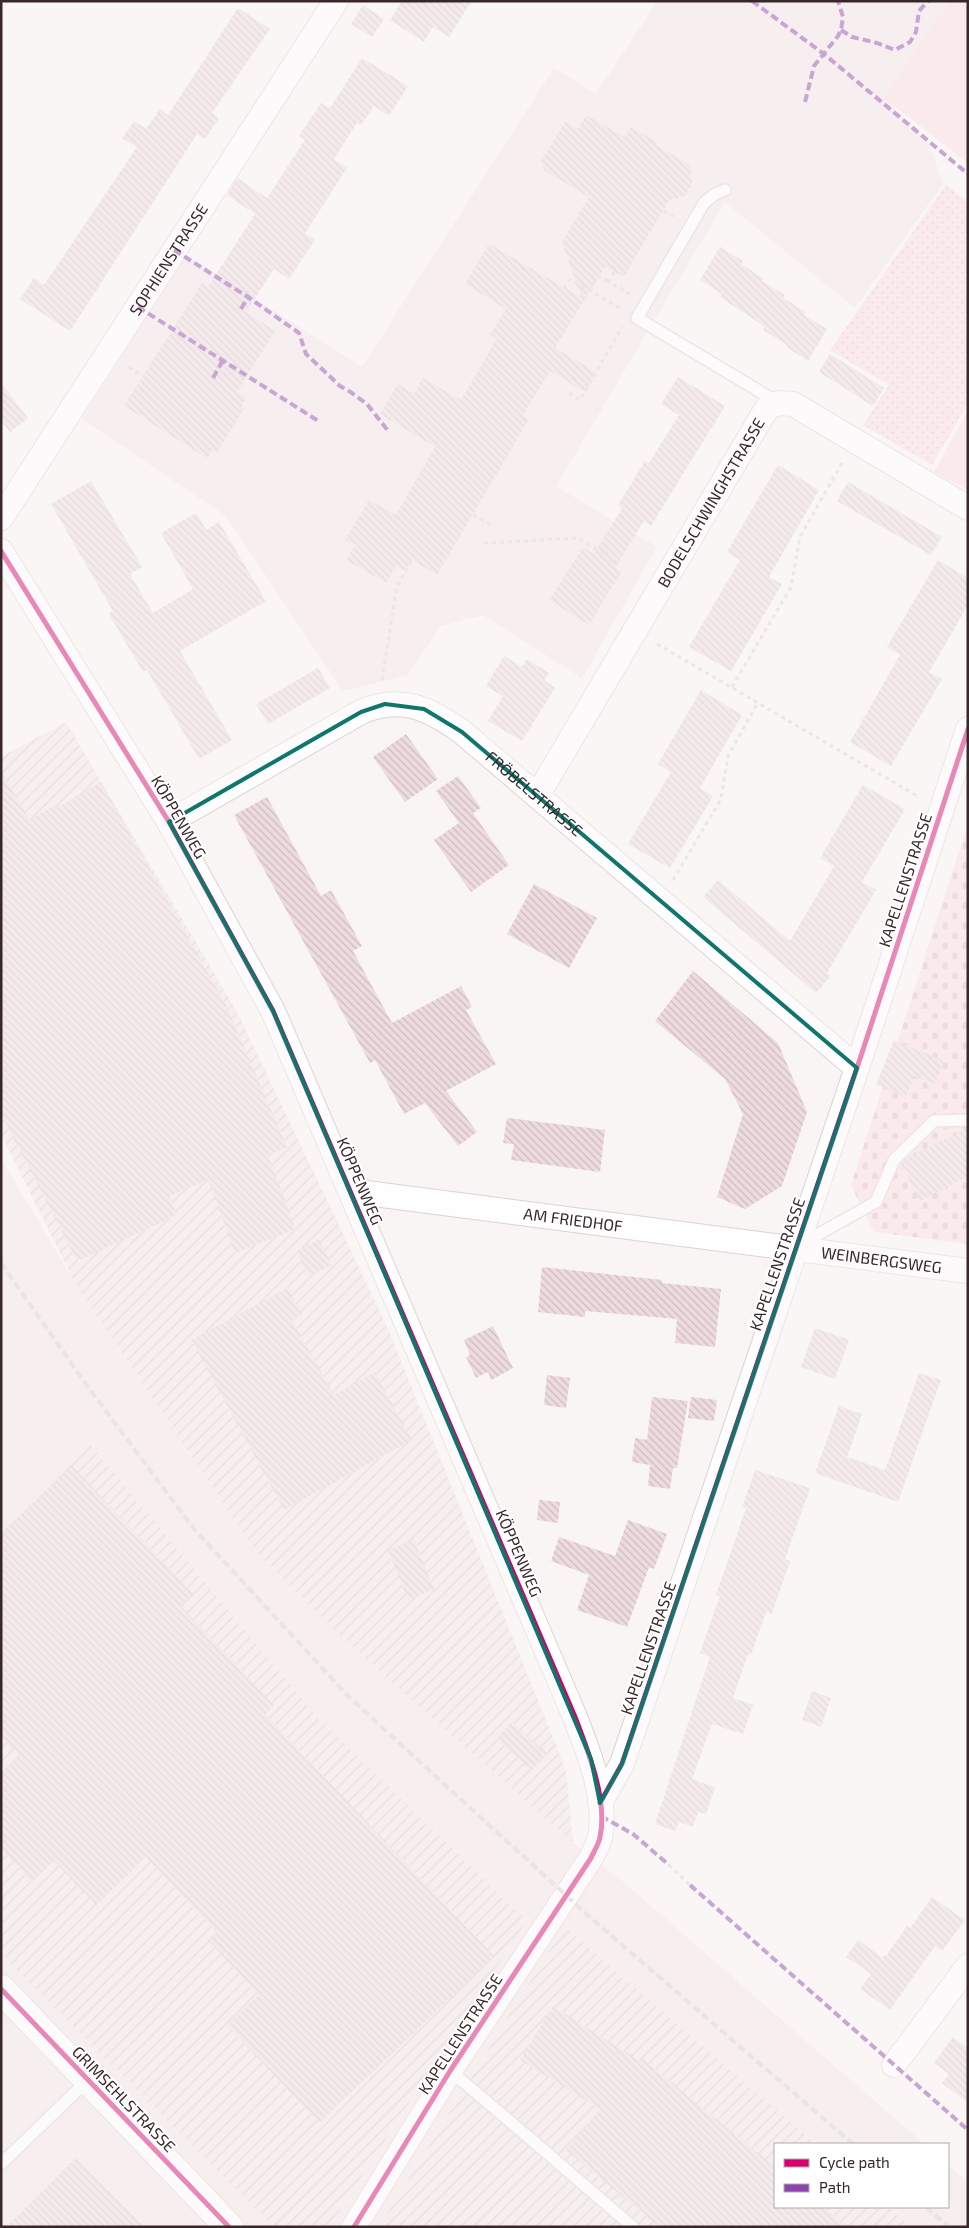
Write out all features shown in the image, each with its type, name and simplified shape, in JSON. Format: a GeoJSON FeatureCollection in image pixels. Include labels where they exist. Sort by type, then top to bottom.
{"type":"FeatureCollection","features":[{"type":"Feature","properties":{"kind":"main road","name":"GRIMSEHLSTRASSE"},"geometry":{"type":"LineString","coordinates":[[1,1989],[229,2227]]}},
{"type":"Feature","properties":{"kind":"street","name":"SOPHIENSTRASSE"},"geometry":{"type":"LineString","coordinates":[[1,518],[336,1]]}},
{"type":"Feature","properties":{"kind":"street","name":"BODELSCHWINGHSTRASSE"},"geometry":{"type":"LineString","coordinates":[[537,796],[767,408],[779,403],[793,404],[968,508]]}},
{"type":"Feature","properties":{"kind":"street","name":"KÖPPENWEG"},"geometry":{"type":"LineString","coordinates":[[1,551],[169,822],[273,1011],[575,1717],[591,1759],[600,1803],[600,1837],[591,1858]]}},
{"type":"Feature","properties":{"kind":"street","name":"FRÖBELSTRASSE"},"geometry":{"type":"LineString","coordinates":[[169,822],[361,712],[385,704],[414,706],[443,718],[462,732],[858,1068]]}},
{"type":"Feature","properties":{"kind":"street","name":"KAPELLENSTRASSE"},"geometry":{"type":"LineString","coordinates":[[600,1803],[622,1764],[858,1068],[968,729]]}},
{"type":"Feature","properties":{"kind":"street","name":"AM FRIEDHOF"},"geometry":{"type":"LineString","coordinates":[[351,1191],[796,1248]]}},
{"type":"Feature","properties":{"kind":"street","name":"WEINBERGSWEG"},"geometry":{"type":"LineString","coordinates":[[796,1248],[968,1271]]}},
{"type":"Feature","properties":{"kind":"street","name":"KAPELLENSTRASSE"},"geometry":{"type":"LineString","coordinates":[[354,2227],[450,2071],[591,1858]]}},
{"type":"Feature","properties":{"kind":"street"},"geometry":{"type":"LineString","coordinates":[[894,2064],[968,1966]]}},
{"type":"Feature","properties":{"kind":"lane"},"geometry":{"type":"LineString","coordinates":[[725,190],[715,194],[704,203],[645,303],[633,316],[779,403]]}},
{"type":"Feature","properties":{"kind":"lane"},"geometry":{"type":"LineString","coordinates":[[796,1248],[876,1202],[894,1160],[934,1121],[968,1120]]}},
{"type":"Feature","properties":{"kind":"lane"},"geometry":{"type":"LineString","coordinates":[[450,2071],[530,2136],[557,2162],[633,2227]]}},
{"type":"Feature","properties":{"kind":"lane"},"geometry":{"type":"LineString","coordinates":[[1,2164],[88,2080]]}},
{"type":"Feature","properties":{"kind":"path"},"geometry":{"type":"LineString","coordinates":[[609,282],[614,272]]}},
{"type":"Feature","properties":{"kind":"path"},"geometry":{"type":"LineString","coordinates":[[590,291],[598,276],[645,303]]}},
{"type":"Feature","properties":{"kind":"path"},"geometry":{"type":"LineString","coordinates":[[564,288],[570,279],[633,316],[580,400],[569,393]]}},
{"type":"Feature","properties":{"kind":"path"},"geometry":{"type":"LineString","coordinates":[[732,687],[791,588],[800,537],[855,441]]}},
{"type":"Feature","properties":{"kind":"path"},"geometry":{"type":"LineString","coordinates":[[473,515],[494,526]]}},
{"type":"Feature","properties":{"kind":"path"},"geometry":{"type":"LineString","coordinates":[[484,543],[577,538],[612,558],[609,563]]}},
{"type":"Feature","properties":{"kind":"path"},"geometry":{"type":"LineString","coordinates":[[380,687],[397,586],[412,560]]}},
{"type":"Feature","properties":{"kind":"path"},"geometry":{"type":"LineString","coordinates":[[635,631],[941,810]]}},
{"type":"Feature","properties":{"kind":"path"},"geometry":{"type":"LineString","coordinates":[[661,900],[721,799],[728,756],[758,702]]}},
{"type":"Feature","properties":{"kind":"path"},"geometry":{"type":"LineString","coordinates":[[669,1865],[690,1885]]}},
{"type":"Feature","properties":{"kind":"highlighted area"},"geometry":{"type":"Polygon","coordinates":[[[385,704],[424,709],[462,732],[857,1068],[622,1764],[600,1803],[591,1759],[273,1011],[169,822],[361,712],[385,704]]]}},
{"type":"Feature","properties":{"kind":"shaded area"},"geometry":{"type":"Polygon","coordinates":[[[658,1],[950,1],[885,98],[930,146],[943,184],[855,308],[725,202],[556,486],[657,547],[582,678],[483,615],[441,626],[408,675],[343,691],[226,516],[82,419],[186,255],[362,367],[554,68],[596,94],[658,1]]]}},
{"type":"Feature","properties":{"kind":"shaded area"},"geometry":{"type":"Polygon","coordinates":[[[66,722],[237,1012],[386,1324],[566,1770],[573,1843],[351,1646],[257,1553],[75,1283],[1,1134],[1,757],[66,722]]]}},
{"type":"Feature","properties":{"kind":"shaded area"},"geometry":{"type":"Polygon","coordinates":[[[1,1158],[75,1283],[257,1553],[351,1646],[573,1843],[620,1879],[923,2143],[815,2143],[564,1926],[379,2227],[329,2227],[527,1921],[317,1717],[90,1444],[1,1526],[1,1158]]]}},
{"type":"Feature","properties":{"kind":"shaded area"},"geometry":{"type":"Polygon","coordinates":[[[90,1444],[317,1717],[527,1921],[329,2227],[273,2226],[1,1954],[1,1526],[90,1444]]]}},
{"type":"Feature","properties":{"kind":"shaded area"},"geometry":{"type":"Polygon","coordinates":[[[564,1926],[815,2143],[774,2143],[774,2208],[890,2208],[912,2227],[379,2227],[564,1926]]]}},
{"type":"Feature","properties":{"kind":"shaded area"},"geometry":{"type":"Polygon","coordinates":[[[1,1954],[273,2226],[276,2227],[1,2227],[1,1954]]]}},
{"type":"Feature","properties":{"kind":"shaded area"},"geometry":{"type":"Polygon","coordinates":[[[949,2166],[968,2182],[968,2227],[912,2227],[890,2208],[949,2208],[949,2166]]]}},
{"type":"Feature","properties":{"kind":"green space"},"geometry":{"type":"Polygon","coordinates":[[[950,1],[968,1],[968,163],[884,98],[950,1]]]}},
{"type":"Feature","properties":{"kind":"green space"},"geometry":{"type":"Polygon","coordinates":[[[946,185],[968,202],[968,404],[932,465],[863,425],[889,385],[830,350],[946,185]]]}},
{"type":"Feature","properties":{"kind":"green space"},"geometry":{"type":"Polygon","coordinates":[[[968,411],[968,490],[934,472],[968,411]]]}},
{"type":"Feature","properties":{"kind":"green space"},"geometry":{"type":"Polygon","coordinates":[[[968,824],[968,1244],[874,1232],[851,1185],[968,824]]]}},
{"type":"Feature","properties":{"kind":"building"},"geometry":{"type":"Polygon","coordinates":[[[402,1],[472,1],[449,37],[433,27],[424,42],[390,20],[402,1]]]}},
{"type":"Feature","properties":{"kind":"building"},"geometry":{"type":"Polygon","coordinates":[[[363,5],[384,19],[372,37],[351,24],[363,5]]]}},
{"type":"Feature","properties":{"kind":"building"},"geometry":{"type":"Polygon","coordinates":[[[238,8],[270,29],[212,113],[219,118],[205,139],[197,134],[70,331],[20,299],[34,278],[44,285],[137,147],[122,138],[134,121],[146,129],[160,109],[168,115],[238,8]]]}},
{"type":"Feature","properties":{"kind":"building"},"geometry":{"type":"Polygon","coordinates":[[[362,58],[408,86],[389,116],[374,106],[361,125],[357,123],[334,159],[347,168],[305,233],[315,240],[289,279],[274,269],[246,312],[275,331],[237,392],[246,398],[241,407],[244,409],[217,453],[212,450],[207,458],[124,406],[202,283],[208,287],[255,214],[227,195],[237,178],[267,198],[305,140],[299,136],[321,103],[330,108],[362,58]]]}},
{"type":"Feature","properties":{"kind":"building"},"geometry":{"type":"Polygon","coordinates":[[[586,115],[625,137],[631,127],[657,142],[656,145],[690,165],[692,184],[685,196],[669,200],[624,277],[605,267],[555,348],[596,372],[585,392],[550,371],[523,415],[529,419],[437,575],[412,560],[405,572],[396,566],[386,583],[346,560],[355,545],[345,540],[369,500],[396,515],[435,447],[380,414],[398,384],[414,394],[423,378],[461,400],[497,338],[490,335],[506,309],[465,284],[489,244],[581,297],[562,242],[589,197],[544,170],[541,161],[565,122],[578,129],[586,115]]]}},
{"type":"Feature","properties":{"kind":"building"},"geometry":{"type":"Polygon","coordinates":[[[720,247],[743,261],[741,264],[764,279],[762,281],[785,295],[783,298],[806,312],[804,315],[827,329],[808,361],[785,346],[786,344],[763,330],[765,327],[720,297],[722,294],[700,280],[720,247]]]}},
{"type":"Feature","properties":{"kind":"building"},"geometry":{"type":"Polygon","coordinates":[[[830,354],[884,388],[873,406],[819,372],[830,354]]]}},
{"type":"Feature","properties":{"kind":"building"},"geometry":{"type":"Polygon","coordinates":[[[678,377],[725,406],[651,526],[644,521],[616,567],[622,571],[589,625],[549,600],[583,547],[594,554],[622,508],[618,505],[645,461],[649,463],[679,415],[661,404],[678,377]]]}},
{"type":"Feature","properties":{"kind":"building"},"geometry":{"type":"Polygon","coordinates":[[[1,383],[28,418],[10,432],[1,420],[1,383]]]}},
{"type":"Feature","properties":{"kind":"building"},"geometry":{"type":"Polygon","coordinates":[[[778,465],[819,490],[769,577],[782,584],[731,671],[689,647],[740,560],[727,552],[778,465]]]}},
{"type":"Feature","properties":{"kind":"building"},"geometry":{"type":"Polygon","coordinates":[[[91,481],[142,567],[130,574],[153,613],[193,589],[161,533],[196,513],[206,530],[219,522],[266,601],[180,651],[232,740],[199,759],[147,670],[143,672],[109,614],[113,611],[51,504],[91,481]]]}},
{"type":"Feature","properties":{"kind":"building"},"geometry":{"type":"Polygon","coordinates":[[[848,482],[942,537],[931,555],[837,501],[848,482]]]}},
{"type":"Feature","properties":{"kind":"building"},"geometry":{"type":"Polygon","coordinates":[[[938,560],[968,578],[968,605],[929,672],[942,679],[891,766],[850,742],[900,655],[887,647],[938,560]]]}},
{"type":"Feature","properties":{"kind":"building"},"geometry":{"type":"Polygon","coordinates":[[[504,656],[522,667],[527,659],[549,673],[544,680],[555,688],[522,741],[488,721],[503,696],[486,686],[504,656]]]}},
{"type":"Feature","properties":{"kind":"building"},"geometry":{"type":"Polygon","coordinates":[[[318,668],[330,688],[268,724],[256,704],[318,668]]]}},
{"type":"Feature","properties":{"kind":"building"},"geometry":{"type":"Polygon","coordinates":[[[701,690],[742,715],[700,788],[713,796],[670,868],[628,844],[671,772],[658,764],[701,690]]]}},
{"type":"Feature","properties":{"kind":"building"},"geometry":{"type":"Polygon","coordinates":[[[406,734],[438,779],[405,802],[373,757],[406,734]]]}},
{"type":"Feature","properties":{"kind":"building"},"geometry":{"type":"Polygon","coordinates":[[[1,771],[30,820],[53,806],[55,809],[101,782],[226,1005],[287,1147],[268,1155],[296,1229],[235,1253],[208,1180],[169,1196],[177,1215],[77,1261],[1,1114],[1,771]]]}},
{"type":"Feature","properties":{"kind":"building"},"geometry":{"type":"Polygon","coordinates":[[[458,776],[481,808],[473,813],[509,865],[471,892],[434,840],[459,823],[436,791],[458,776]]]}},
{"type":"Feature","properties":{"kind":"building"},"geometry":{"type":"Polygon","coordinates":[[[863,785],[905,809],[862,882],[876,890],[827,973],[831,976],[816,993],[703,897],[718,880],[790,941],[834,866],[820,858],[863,785]]]}},
{"type":"Feature","properties":{"kind":"building"},"geometry":{"type":"Polygon","coordinates":[[[267,797],[321,896],[331,890],[362,946],[353,951],[392,1023],[461,986],[472,1007],[466,1010],[496,1064],[446,1091],[477,1132],[458,1146],[425,1103],[404,1114],[375,1060],[370,1063],[234,815],[267,797]]]}},
{"type":"Feature","properties":{"kind":"building"},"geometry":{"type":"Polygon","coordinates":[[[534,884],[597,918],[569,968],[507,934],[534,884]]]}},
{"type":"Feature","properties":{"kind":"building"},"geometry":{"type":"Polygon","coordinates":[[[693,971],[778,1043],[807,1112],[782,1186],[745,1209],[717,1197],[743,1114],[725,1079],[655,1021],[693,971]]]}},
{"type":"Feature","properties":{"kind":"building"},"geometry":{"type":"Polygon","coordinates":[[[894,1040],[944,1061],[935,1084],[914,1076],[906,1097],[876,1085],[894,1040]]]}},
{"type":"Feature","properties":{"kind":"building"},"geometry":{"type":"Polygon","coordinates":[[[507,1118],[605,1130],[600,1172],[511,1160],[514,1144],[503,1143],[507,1118]]]}},
{"type":"Feature","properties":{"kind":"building"},"geometry":{"type":"Polygon","coordinates":[[[968,1128],[968,1176],[920,1201],[901,1164],[905,1159],[968,1128]]]}},
{"type":"Feature","properties":{"kind":"building"},"geometry":{"type":"Polygon","coordinates":[[[319,1239],[332,1265],[309,1276],[296,1251],[319,1239]]]}},
{"type":"Feature","properties":{"kind":"building"},"geometry":{"type":"Polygon","coordinates":[[[542,1267],[662,1280],[662,1283],[721,1289],[715,1347],[675,1343],[677,1319],[585,1311],[585,1317],[538,1312],[542,1267]]]}},
{"type":"Feature","properties":{"kind":"building"},"geometry":{"type":"Polygon","coordinates":[[[287,1288],[302,1315],[292,1320],[334,1395],[375,1372],[412,1440],[284,1510],[191,1340],[287,1288]]]}},
{"type":"Feature","properties":{"kind":"building"},"geometry":{"type":"Polygon","coordinates":[[[493,1326],[513,1368],[491,1380],[488,1372],[476,1378],[466,1357],[470,1355],[464,1340],[493,1326]]]}},
{"type":"Feature","properties":{"kind":"building"},"geometry":{"type":"Polygon","coordinates":[[[815,1328],[849,1340],[835,1379],[801,1367],[815,1328]]]}},
{"type":"Feature","properties":{"kind":"building"},"geometry":{"type":"Polygon","coordinates":[[[919,1373],[941,1380],[898,1502],[815,1473],[839,1406],[862,1414],[847,1457],[885,1470],[919,1373]]]}},
{"type":"Feature","properties":{"kind":"building"},"geometry":{"type":"Polygon","coordinates":[[[547,1375],[570,1378],[566,1408],[544,1405],[547,1375]]]}},
{"type":"Feature","properties":{"kind":"building"},"geometry":{"type":"Polygon","coordinates":[[[652,1397],[688,1401],[677,1468],[673,1468],[670,1489],[648,1486],[650,1465],[632,1462],[635,1438],[647,1440],[652,1397]]]}},
{"type":"Feature","properties":{"kind":"building"},"geometry":{"type":"Polygon","coordinates":[[[691,1397],[717,1400],[714,1421],[688,1418],[691,1397]]]}},
{"type":"Feature","properties":{"kind":"building"},"geometry":{"type":"Polygon","coordinates":[[[72,1466],[193,1593],[180,1605],[274,1705],[265,1714],[494,1956],[319,2123],[227,2025],[259,1995],[207,1939],[217,1933],[146,1857],[96,1905],[54,1861],[32,1882],[1,1849],[1,1773],[20,1756],[1,1736],[1,1533],[72,1466]]]}},
{"type":"Feature","properties":{"kind":"building"},"geometry":{"type":"Polygon","coordinates":[[[755,1470],[810,1488],[785,1559],[790,1561],[772,1614],[766,1612],[751,1655],[748,1654],[733,1698],[753,1705],[743,1734],[712,1724],[692,1779],[715,1787],[706,1814],[698,1812],[693,1827],[679,1822],[675,1831],[655,1824],[710,1657],[700,1653],[720,1596],[716,1595],[746,1508],[742,1507],[755,1470]]]}},
{"type":"Feature","properties":{"kind":"building"},"geometry":{"type":"Polygon","coordinates":[[[539,1500],[560,1502],[558,1523],[537,1520],[539,1500]]]}},
{"type":"Feature","properties":{"kind":"building"},"geometry":{"type":"Polygon","coordinates":[[[628,1520],[667,1534],[654,1569],[649,1567],[627,1627],[577,1610],[589,1575],[551,1561],[559,1537],[615,1556],[628,1520]]]}},
{"type":"Feature","properties":{"kind":"building"},"geometry":{"type":"Polygon","coordinates":[[[414,1539],[434,1589],[408,1600],[388,1550],[414,1539]]]}},
{"type":"Feature","properties":{"kind":"building"},"geometry":{"type":"Polygon","coordinates":[[[812,1691],[831,1698],[821,1727],[802,1720],[812,1691]]]}},
{"type":"Feature","properties":{"kind":"building"},"geometry":{"type":"Polygon","coordinates":[[[511,1722],[547,1753],[532,1770],[496,1739],[511,1722]]]}},
{"type":"Feature","properties":{"kind":"building"},"geometry":{"type":"Polygon","coordinates":[[[932,1897],[965,1920],[942,1951],[935,1946],[890,2010],[860,1989],[871,1974],[846,1957],[858,1940],[883,1958],[884,1955],[886,1956],[907,1926],[910,1928],[932,1897]]]}},
{"type":"Feature","properties":{"kind":"building"},"geometry":{"type":"Polygon","coordinates":[[[553,2006],[640,2061],[642,2058],[774,2166],[774,2208],[824,2208],[847,2227],[659,2227],[566,2150],[600,2109],[520,2060],[553,2006]]]}},
{"type":"Feature","properties":{"kind":"building"},"geometry":{"type":"Polygon","coordinates":[[[953,2037],[968,2048],[968,2103],[942,2083],[949,2074],[934,2063],[953,2037]]]}},
{"type":"Feature","properties":{"kind":"building"},"geometry":{"type":"Polygon","coordinates":[[[76,2158],[144,2227],[6,2227],[76,2158]]]}},
{"type":"Feature","properties":{"kind":"railway"},"geometry":{"type":"LineString","coordinates":[[1,1263],[88,1387],[194,1529],[350,1698],[592,1919],[852,2143]]}},
{"type":"Feature","properties":{"kind":"railway"},"geometry":{"type":"LineString","coordinates":[[927,2208],[949,2227]]}},
{"type":"Feature","properties":{"kind":"marked path"},"geometry":{"type":"LineString","coordinates":[[752,1],[824,54],[968,174]]}},
{"type":"Feature","properties":{"kind":"marked path"},"geometry":{"type":"LineString","coordinates":[[805,102],[814,66],[841,30],[843,17],[838,1]]}},
{"type":"Feature","properties":{"kind":"marked path"},"geometry":{"type":"LineString","coordinates":[[841,30],[852,37],[895,50],[910,42],[916,32],[919,11],[928,1]]}},
{"type":"Feature","properties":{"kind":"marked path"},"geometry":{"type":"LineString","coordinates":[[174,250],[248,297],[299,333],[306,354],[340,386],[367,404],[389,432]]}},
{"type":"Feature","properties":{"kind":"marked path"},"geometry":{"type":"LineString","coordinates":[[241,309],[248,297]]}},
{"type":"Feature","properties":{"kind":"marked path"},"geometry":{"type":"LineString","coordinates":[[138,307],[320,422]]}},
{"type":"Feature","properties":{"kind":"marked path"},"geometry":{"type":"LineString","coordinates":[[213,378],[223,360]]}},
{"type":"Feature","properties":{"kind":"marked path"},"geometry":{"type":"LineString","coordinates":[[601,1816],[633,1834],[669,1865]]}},
{"type":"Feature","properties":{"kind":"marked path"},"geometry":{"type":"LineString","coordinates":[[690,1885],[968,2130]]}},
{"type":"Feature","properties":{"kind":"cycle path"},"geometry":{"type":"LineString","coordinates":[[1,551],[169,822],[273,1011],[575,1717],[591,1760],[599,1792],[602,1823],[598,1845],[591,1858],[450,2071],[354,2227]]}},
{"type":"Feature","properties":{"kind":"cycle path"},"geometry":{"type":"LineString","coordinates":[[600,1803],[622,1764],[857,1068],[968,729]]}},
{"type":"Feature","properties":{"kind":"cycle path"},"geometry":{"type":"LineString","coordinates":[[1,1989],[229,2227]]}}]}
